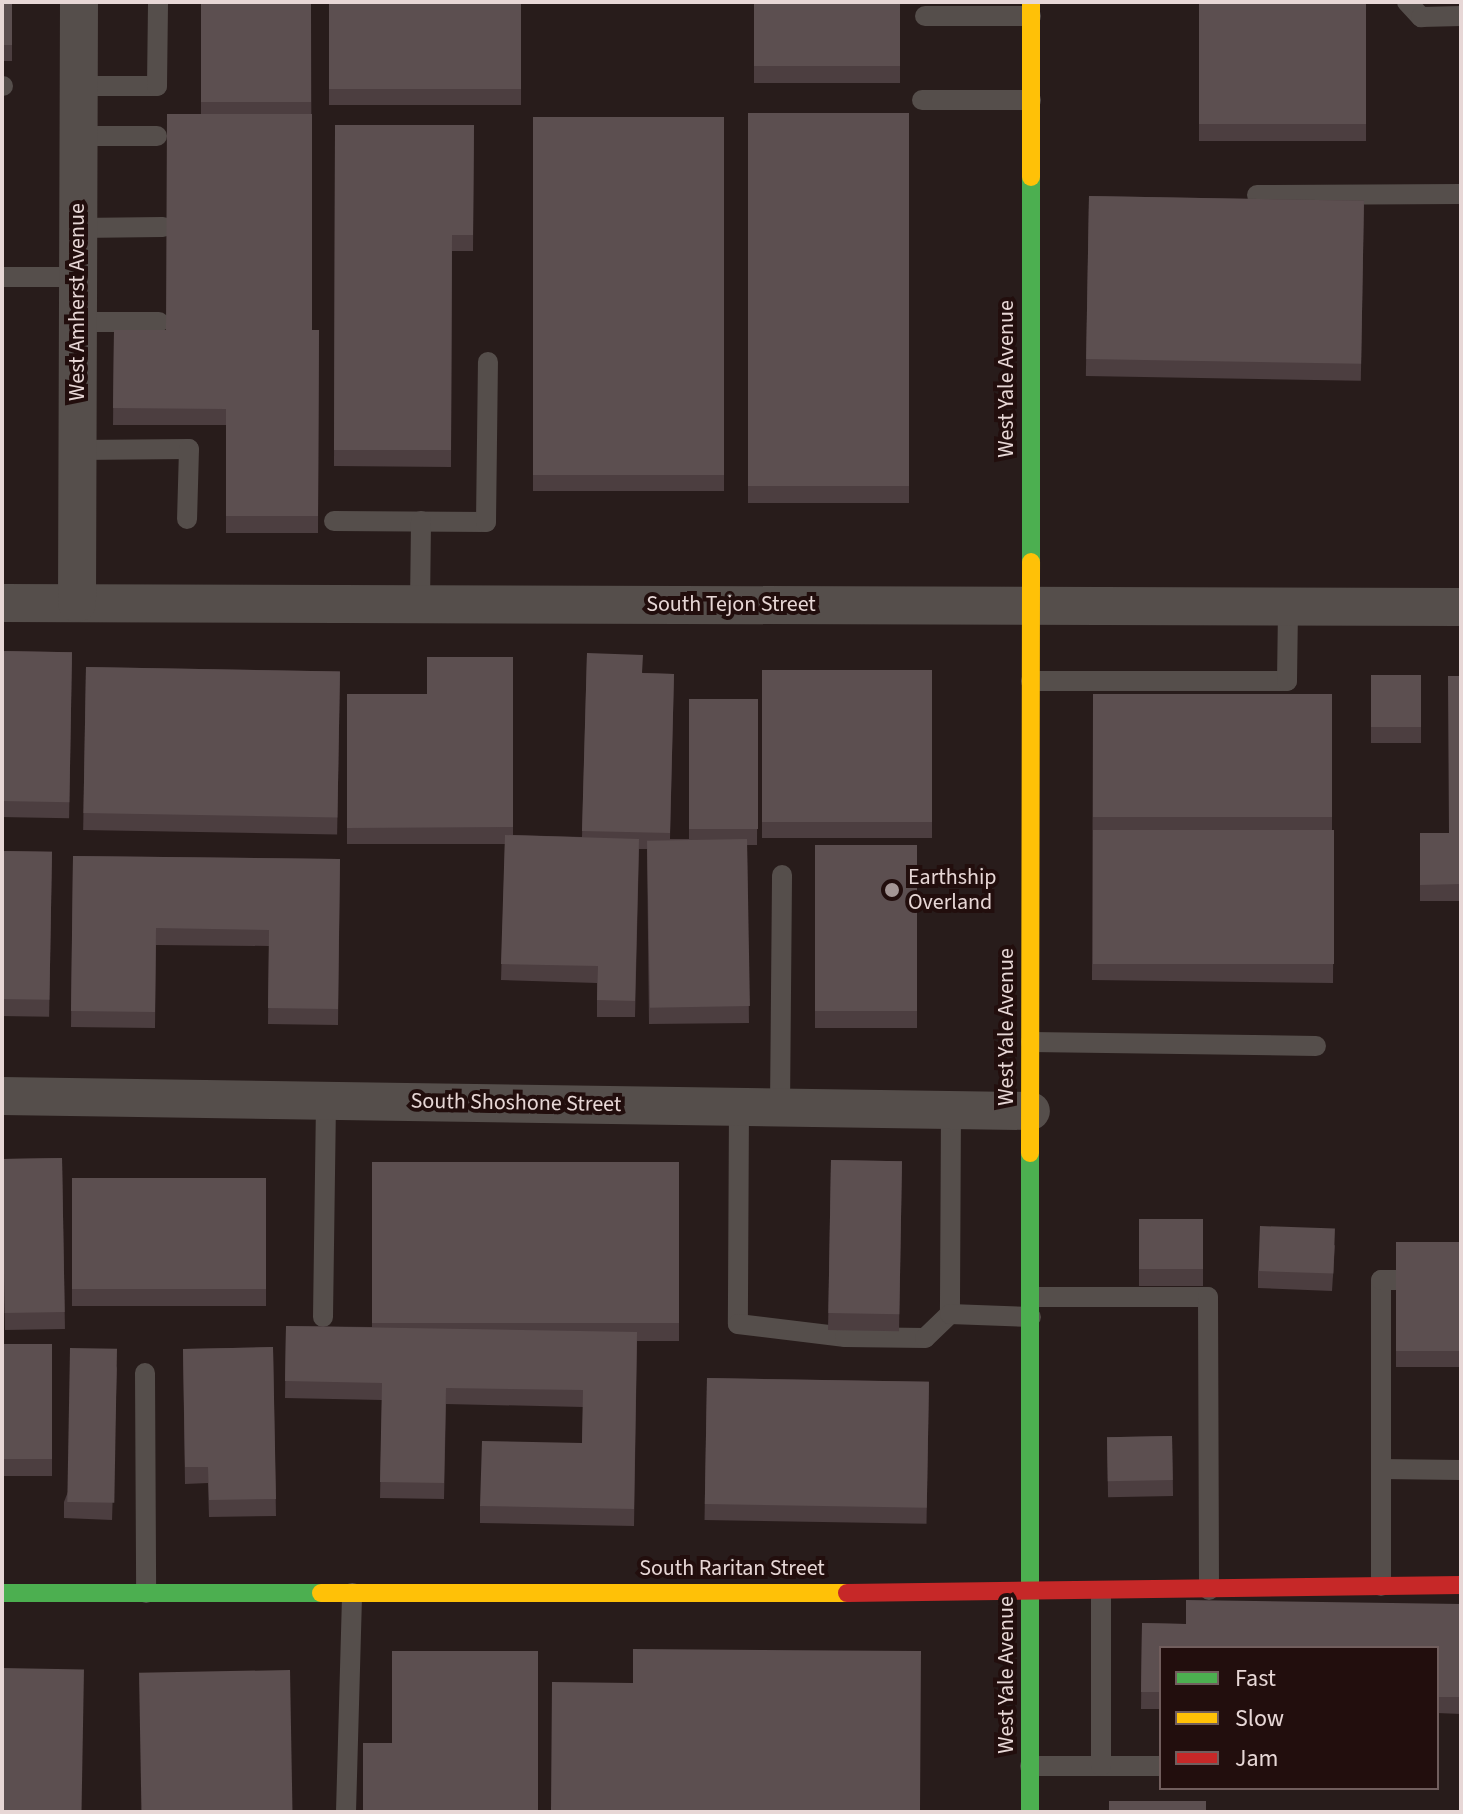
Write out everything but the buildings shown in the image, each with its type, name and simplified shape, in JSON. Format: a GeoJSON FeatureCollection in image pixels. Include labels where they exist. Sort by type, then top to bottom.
{"type":"FeatureCollection","features":[{"type":"Feature","properties":{"kind":"street","name":"West Amherst Avenue"},"geometry":{"type":"LineString","coordinates":[[77,603],[79,2]]}},
{"type":"Feature","properties":{"kind":"street","name":"West Yale Avenue"},"geometry":{"type":"LineString","coordinates":[[1030,1812],[1031,9]]}},
{"type":"Feature","properties":{"kind":"street","name":"South Tejon Street"},"geometry":{"type":"LineString","coordinates":[[2,603],[1461,607]]}},
{"type":"Feature","properties":{"kind":"street","name":"South Shoshone Street"},"geometry":{"type":"LineString","coordinates":[[2,1096],[1031,1111]]}},
{"type":"Feature","properties":{"kind":"street","name":"South Raritan Street"},"geometry":{"type":"LineString","coordinates":[[2,1593],[1031,1593],[1461,1585]]}},
{"type":"Feature","properties":{"kind":"lane"},"geometry":{"type":"LineString","coordinates":[[79,86],[157,86],[158,2]]}},
{"type":"Feature","properties":{"kind":"lane"},"geometry":{"type":"LineString","coordinates":[[1407,2],[1421,17],[1461,16]]}},
{"type":"Feature","properties":{"kind":"lane"},"geometry":{"type":"LineString","coordinates":[[925,16],[1031,9]]}},
{"type":"Feature","properties":{"kind":"lane"},"geometry":{"type":"LineString","coordinates":[[922,100],[1031,100]]}},
{"type":"Feature","properties":{"kind":"lane"},"geometry":{"type":"LineString","coordinates":[[78,136],[157,136]]}},
{"type":"Feature","properties":{"kind":"lane"},"geometry":{"type":"LineString","coordinates":[[1257,195],[1461,194]]}},
{"type":"Feature","properties":{"kind":"lane"},"geometry":{"type":"LineString","coordinates":[[78,228],[163,227]]}},
{"type":"Feature","properties":{"kind":"lane"},"geometry":{"type":"LineString","coordinates":[[2,277],[78,277]]}},
{"type":"Feature","properties":{"kind":"lane"},"geometry":{"type":"LineString","coordinates":[[78,322],[159,322]]}},
{"type":"Feature","properties":{"kind":"lane"},"geometry":{"type":"LineString","coordinates":[[334,521],[486,522],[488,362]]}},
{"type":"Feature","properties":{"kind":"lane"},"geometry":{"type":"LineString","coordinates":[[78,450],[189,449],[187,519]]}},
{"type":"Feature","properties":{"kind":"lane"},"geometry":{"type":"LineString","coordinates":[[420,604],[421,521]]}},
{"type":"Feature","properties":{"kind":"lane"},"geometry":{"type":"LineString","coordinates":[[1031,681],[1287,681],[1288,607]]}},
{"type":"Feature","properties":{"kind":"lane"},"geometry":{"type":"LineString","coordinates":[[780,1107],[782,875]]}},
{"type":"Feature","properties":{"kind":"lane"},"geometry":{"type":"LineString","coordinates":[[1031,1042],[1316,1046]]}},
{"type":"Feature","properties":{"kind":"lane"},"geometry":{"type":"LineString","coordinates":[[323,1317],[326,1101]]}},
{"type":"Feature","properties":{"kind":"lane"},"geometry":{"type":"LineString","coordinates":[[739,1106],[738,1324],[845,1337],[925,1338],[950,1314],[1208,1297],[1209,1590]]}},
{"type":"Feature","properties":{"kind":"lane"},"geometry":{"type":"LineString","coordinates":[[950,1314],[951,1109]]}},
{"type":"Feature","properties":{"kind":"lane"},"geometry":{"type":"LineString","coordinates":[[1381,1586],[1381,1280],[1461,1280]]}},
{"type":"Feature","properties":{"kind":"lane"},"geometry":{"type":"LineString","coordinates":[[145,1373],[146,1593]]}},
{"type":"Feature","properties":{"kind":"lane"},"geometry":{"type":"LineString","coordinates":[[1381,1469],[1461,1470]]}},
{"type":"Feature","properties":{"kind":"lane"},"geometry":{"type":"LineString","coordinates":[[1101,1592],[1101,1766]]}},
{"type":"Feature","properties":{"kind":"lane"},"geometry":{"type":"LineString","coordinates":[[346,1812],[352,1593]]}},
{"type":"Feature","properties":{"kind":"lane"},"geometry":{"type":"LineString","coordinates":[[1030,1766],[1159,1766]]}},
{"type":"Feature","properties":{"kind":"traffic: fast"},"geometry":{"type":"LineString","coordinates":[[1031,177],[1031,562]]}},
{"type":"Feature","properties":{"kind":"traffic: fast"},"geometry":{"type":"LineString","coordinates":[[1030,1153],[1030,1812]]}},
{"type":"Feature","properties":{"kind":"traffic: fast"},"geometry":{"type":"LineString","coordinates":[[2,1593],[321,1593]]}},
{"type":"Feature","properties":{"kind":"traffic: slow"},"geometry":{"type":"LineString","coordinates":[[1031,2],[1031,177]]}},
{"type":"Feature","properties":{"kind":"traffic: slow"},"geometry":{"type":"LineString","coordinates":[[1030,1153],[1031,562]]}},
{"type":"Feature","properties":{"kind":"traffic: slow"},"geometry":{"type":"LineString","coordinates":[[321,1593],[847,1593]]}},
{"type":"Feature","properties":{"kind":"traffic: jam"},"geometry":{"type":"LineString","coordinates":[[847,1593],[1461,1585]]}},
{"type":"Feature","properties":{"kind":"place","name":"Earthship Overland"},"geometry":{"type":"Point","coordinates":[892,890]}}]}
